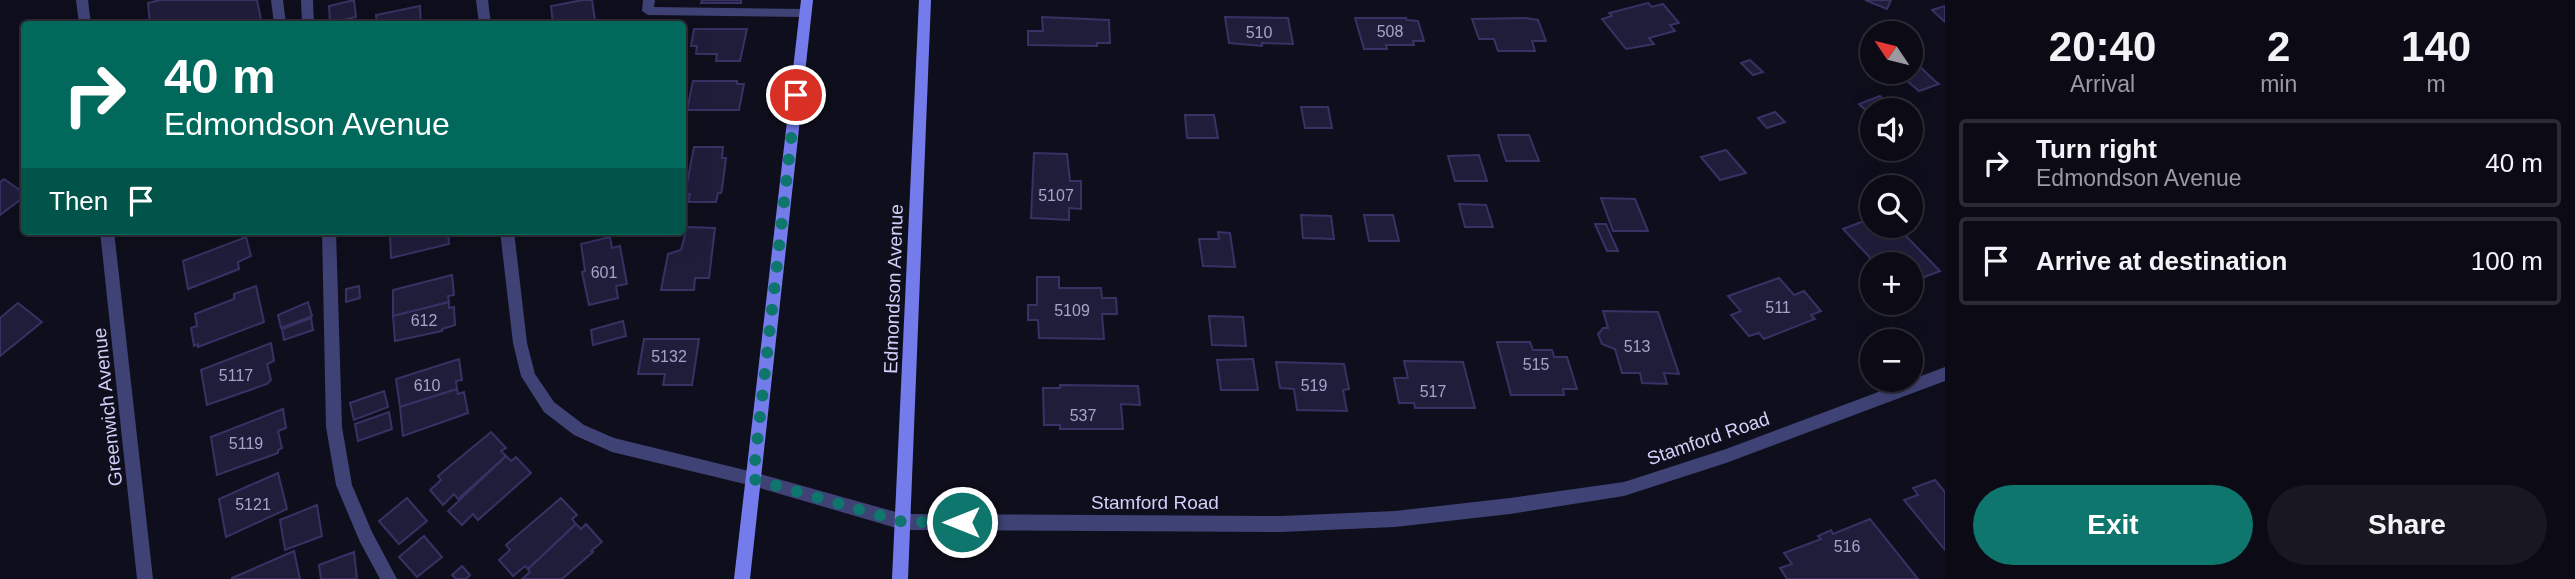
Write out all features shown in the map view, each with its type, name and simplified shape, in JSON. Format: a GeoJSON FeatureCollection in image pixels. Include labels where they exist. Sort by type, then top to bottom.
{"type":"FeatureCollection","features":[{"type":"Feature","properties":{"kind":"main road","name":"Edmondson Avenue"},"geometry":{"type":"LineString","coordinates":[[900,579],[925,0]]}},
{"type":"Feature","properties":{"kind":"main road"},"geometry":{"type":"LineString","coordinates":[[742,579],[806,7]]}},
{"type":"Feature","properties":{"kind":"street"},"geometry":{"type":"LineString","coordinates":[[82,0],[85,21]]}},
{"type":"Feature","properties":{"kind":"street"},"geometry":{"type":"LineString","coordinates":[[277,0],[280,21]]}},
{"type":"Feature","properties":{"kind":"street"},"geometry":{"type":"LineString","coordinates":[[307,0],[308,21]]}},
{"type":"Feature","properties":{"kind":"street"},"geometry":{"type":"LineString","coordinates":[[482,0],[485,21]]}},
{"type":"Feature","properties":{"kind":"street"},"geometry":{"type":"LineString","coordinates":[[649,0],[649,11],[806,7]]}},
{"type":"Feature","properties":{"kind":"street","name":"Greenwich Avenue"},"geometry":{"type":"LineString","coordinates":[[107,235],[145,579]]}},
{"type":"Feature","properties":{"kind":"street"},"geometry":{"type":"LineString","coordinates":[[329,235],[334,427],[342,474],[366,537],[389,579]]}},
{"type":"Feature","properties":{"kind":"street","name":"Stamford Road"},"geometry":{"type":"LineString","coordinates":[[507,235],[520,343],[528,376],[549,408],[579,430],[612,445],[753,479],[903,522],[1281,524],[1395,519],[1510,506],[1625,489],[1726,456],[1945,374]]}},
{"type":"Feature","properties":{"kind":"building"},"geometry":{"type":"Polygon","coordinates":[[[160,0],[257,0],[261,21],[150,21],[148,3],[160,0]]]}},
{"type":"Feature","properties":{"kind":"building"},"geometry":{"type":"Polygon","coordinates":[[[354,0],[356,17],[330,21],[329,6],[354,0]]]}},
{"type":"Feature","properties":{"kind":"building"},"geometry":{"type":"Polygon","coordinates":[[[592,0],[595,20],[553,21],[551,6],[592,0]]]}},
{"type":"Feature","properties":{"kind":"building"},"geometry":{"type":"Polygon","coordinates":[[[702,0],[741,0],[741,3],[701,3],[702,0]]]}},
{"type":"Feature","properties":{"kind":"building"},"geometry":{"type":"Polygon","coordinates":[[[1865,0],[1891,0],[1887,9],[1865,0]]]}},
{"type":"Feature","properties":{"kind":"building"},"geometry":{"type":"Polygon","coordinates":[[[1648,3],[1652,7],[1663,4],[1679,23],[1670,25],[1675,31],[1649,38],[1654,44],[1626,49],[1602,19],[1612,16],[1609,13],[1648,3]]]}},
{"type":"Feature","properties":{"kind":"building"},"geometry":{"type":"Polygon","coordinates":[[[420,6],[421,21],[377,21],[376,15],[420,6]]]}},
{"type":"Feature","properties":{"kind":"building"},"geometry":{"type":"Polygon","coordinates":[[[1945,6],[1945,22],[1932,10],[1945,6]]]}},
{"type":"Feature","properties":{"kind":"building"},"geometry":{"type":"Polygon","coordinates":[[[1042,17],[1109,20],[1110,43],[1097,43],[1097,46],[1028,45],[1028,31],[1043,31],[1042,17]]]}},
{"type":"Feature","properties":{"kind":"building"},"geometry":{"type":"Polygon","coordinates":[[[1225,17],[1288,18],[1293,44],[1262,43],[1262,46],[1229,43],[1225,17]]]}},
{"type":"Feature","properties":{"kind":"building"},"geometry":{"type":"Polygon","coordinates":[[[1355,18],[1406,18],[1418,21],[1424,41],[1413,41],[1414,45],[1386,45],[1387,49],[1364,49],[1355,18]]]}},
{"type":"Feature","properties":{"kind":"building"},"geometry":{"type":"Polygon","coordinates":[[[1472,19],[1538,20],[1546,41],[1532,41],[1535,51],[1498,51],[1494,39],[1479,39],[1472,19]]]}},
{"type":"Feature","properties":{"kind":"building"},"geometry":{"type":"Polygon","coordinates":[[[694,29],[747,29],[740,61],[716,61],[717,54],[696,54],[697,46],[691,46],[694,29]]]}},
{"type":"Feature","properties":{"kind":"building"},"geometry":{"type":"Polygon","coordinates":[[[1750,60],[1763,72],[1753,75],[1741,63],[1750,60]]]}},
{"type":"Feature","properties":{"kind":"building"},"geometry":{"type":"Polygon","coordinates":[[[1923,70],[1939,84],[1919,91],[1911,84],[1923,84],[1923,70]]]}},
{"type":"Feature","properties":{"kind":"building"},"geometry":{"type":"Polygon","coordinates":[[[693,81],[737,81],[737,84],[744,84],[739,110],[687,110],[693,81]]]}},
{"type":"Feature","properties":{"kind":"building"},"geometry":{"type":"Polygon","coordinates":[[[1301,107],[1328,107],[1332,128],[1305,128],[1301,107]]]}},
{"type":"Feature","properties":{"kind":"building"},"geometry":{"type":"Polygon","coordinates":[[[1775,112],[1785,122],[1767,128],[1758,118],[1775,112]]]}},
{"type":"Feature","properties":{"kind":"building"},"geometry":{"type":"Polygon","coordinates":[[[1185,115],[1214,115],[1218,138],[1187,138],[1185,115]]]}},
{"type":"Feature","properties":{"kind":"building"},"geometry":{"type":"Polygon","coordinates":[[[1498,135],[1529,135],[1539,161],[1506,161],[1498,135]]]}},
{"type":"Feature","properties":{"kind":"building"},"geometry":{"type":"Polygon","coordinates":[[[694,147],[723,147],[722,158],[726,158],[722,189],[716,202],[688,202],[690,194],[686,194],[694,147]]]}},
{"type":"Feature","properties":{"kind":"building"},"geometry":{"type":"Polygon","coordinates":[[[1726,150],[1746,173],[1720,180],[1701,157],[1726,150]]]}},
{"type":"Feature","properties":{"kind":"building"},"geometry":{"type":"Polygon","coordinates":[[[1034,153],[1067,154],[1070,181],[1081,181],[1081,209],[1069,208],[1069,220],[1031,218],[1034,153]]]}},
{"type":"Feature","properties":{"kind":"building"},"geometry":{"type":"Polygon","coordinates":[[[1479,155],[1487,181],[1455,181],[1448,156],[1479,155]]]}},
{"type":"Feature","properties":{"kind":"building"},"geometry":{"type":"Polygon","coordinates":[[[4,179],[21,191],[21,199],[0,215],[0,182],[4,179]]]}},
{"type":"Feature","properties":{"kind":"building"},"geometry":{"type":"Polygon","coordinates":[[[1601,198],[1635,199],[1648,231],[1613,231],[1601,198]]]}},
{"type":"Feature","properties":{"kind":"building"},"geometry":{"type":"Polygon","coordinates":[[[1459,204],[1486,205],[1493,227],[1465,227],[1459,204]]]}},
{"type":"Feature","properties":{"kind":"building"},"geometry":{"type":"Polygon","coordinates":[[[1301,215],[1331,216],[1334,239],[1303,238],[1301,215]]]}},
{"type":"Feature","properties":{"kind":"building"},"geometry":{"type":"Polygon","coordinates":[[[1364,215],[1393,215],[1399,241],[1369,241],[1364,215]]]}},
{"type":"Feature","properties":{"kind":"building"},"geometry":{"type":"Polygon","coordinates":[[[1860,223],[1860,238],[1908,238],[1922,252],[1865,252],[1843,229],[1860,223]]]}},
{"type":"Feature","properties":{"kind":"building"},"geometry":{"type":"Polygon","coordinates":[[[1595,224],[1606,224],[1618,251],[1607,251],[1595,224]]]}},
{"type":"Feature","properties":{"kind":"building"},"geometry":{"type":"Polygon","coordinates":[[[687,227],[715,228],[709,278],[695,278],[694,290],[661,290],[668,254],[681,250],[687,227]]]}},
{"type":"Feature","properties":{"kind":"building"},"geometry":{"type":"Polygon","coordinates":[[[1218,232],[1230,233],[1235,267],[1203,266],[1199,239],[1219,239],[1218,232]]]}},
{"type":"Feature","properties":{"kind":"building"},"geometry":{"type":"Polygon","coordinates":[[[390,235],[448,235],[449,244],[391,258],[390,235]]]}},
{"type":"Feature","properties":{"kind":"building"},"geometry":{"type":"Polygon","coordinates":[[[246,237],[251,256],[238,262],[239,269],[188,289],[183,261],[246,237]]]}},
{"type":"Feature","properties":{"kind":"building"},"geometry":{"type":"Polygon","coordinates":[[[610,237],[612,248],[620,246],[627,284],[616,286],[618,298],[589,305],[582,272],[585,271],[581,244],[610,237]]]}},
{"type":"Feature","properties":{"kind":"building"},"geometry":{"type":"Polygon","coordinates":[[[1923,254],[1940,271],[1923,277],[1923,254]]]}},
{"type":"Feature","properties":{"kind":"building"},"geometry":{"type":"Polygon","coordinates":[[[452,275],[454,295],[448,296],[449,302],[393,316],[393,290],[452,275]]]}},
{"type":"Feature","properties":{"kind":"building"},"geometry":{"type":"Polygon","coordinates":[[[1037,277],[1059,277],[1059,288],[1101,288],[1102,298],[1116,298],[1117,314],[1102,314],[1104,339],[1039,338],[1038,320],[1028,320],[1028,305],[1037,305],[1037,277]]]}},
{"type":"Feature","properties":{"kind":"building"},"geometry":{"type":"Polygon","coordinates":[[[1779,278],[1794,295],[1804,291],[1821,311],[1811,315],[1815,319],[1764,339],[1759,333],[1749,336],[1731,315],[1741,311],[1728,296],[1779,278]]]}},
{"type":"Feature","properties":{"kind":"building"},"geometry":{"type":"Polygon","coordinates":[[[256,286],[264,322],[198,347],[198,344],[194,346],[191,328],[197,326],[195,314],[234,299],[234,294],[256,286]]]}},
{"type":"Feature","properties":{"kind":"building"},"geometry":{"type":"Polygon","coordinates":[[[359,286],[360,298],[346,302],[346,289],[359,286]]]}},
{"type":"Feature","properties":{"kind":"building"},"geometry":{"type":"Polygon","coordinates":[[[308,302],[312,316],[281,328],[278,315],[308,302]]]}},
{"type":"Feature","properties":{"kind":"building"},"geometry":{"type":"Polygon","coordinates":[[[449,302],[449,308],[454,307],[455,325],[442,331],[395,341],[393,316],[449,302]]]}},
{"type":"Feature","properties":{"kind":"building"},"geometry":{"type":"Polygon","coordinates":[[[18,303],[42,322],[0,356],[0,318],[18,303]]]}},
{"type":"Feature","properties":{"kind":"building"},"geometry":{"type":"Polygon","coordinates":[[[1603,311],[1658,312],[1679,374],[1664,373],[1667,384],[1642,383],[1640,373],[1622,373],[1615,349],[1602,344],[1598,334],[1603,328],[1608,328],[1603,311]]]}},
{"type":"Feature","properties":{"kind":"building"},"geometry":{"type":"Polygon","coordinates":[[[1209,316],[1243,317],[1246,346],[1212,345],[1209,316]]]}},
{"type":"Feature","properties":{"kind":"building"},"geometry":{"type":"Polygon","coordinates":[[[311,318],[313,330],[284,340],[282,329],[311,318]]]}},
{"type":"Feature","properties":{"kind":"building"},"geometry":{"type":"Polygon","coordinates":[[[623,321],[626,336],[593,345],[591,330],[623,321]]]}},
{"type":"Feature","properties":{"kind":"building"},"geometry":{"type":"Polygon","coordinates":[[[644,339],[699,339],[692,385],[663,385],[665,374],[638,374],[644,339]]]}},
{"type":"Feature","properties":{"kind":"building"},"geometry":{"type":"Polygon","coordinates":[[[1497,342],[1530,342],[1533,350],[1552,350],[1554,357],[1567,357],[1577,389],[1563,389],[1564,395],[1511,395],[1497,342]]]}},
{"type":"Feature","properties":{"kind":"building"},"geometry":{"type":"Polygon","coordinates":[[[271,343],[274,361],[267,364],[271,380],[267,384],[207,405],[201,370],[271,343]]]}},
{"type":"Feature","properties":{"kind":"building"},"geometry":{"type":"Polygon","coordinates":[[[459,359],[462,380],[456,381],[457,389],[400,407],[396,379],[459,359]]]}},
{"type":"Feature","properties":{"kind":"building"},"geometry":{"type":"Polygon","coordinates":[[[1253,359],[1258,390],[1221,390],[1217,360],[1253,359]]]}},
{"type":"Feature","properties":{"kind":"building"},"geometry":{"type":"Polygon","coordinates":[[[1404,361],[1463,362],[1475,408],[1415,408],[1414,403],[1399,403],[1394,378],[1408,378],[1404,361]]]}},
{"type":"Feature","properties":{"kind":"building"},"geometry":{"type":"Polygon","coordinates":[[[1276,362],[1344,364],[1349,389],[1343,390],[1347,411],[1297,410],[1294,389],[1280,388],[1276,362]]]}},
{"type":"Feature","properties":{"kind":"building"},"geometry":{"type":"Polygon","coordinates":[[[1060,385],[1138,386],[1140,405],[1121,404],[1123,429],[1060,429],[1060,425],[1044,425],[1043,388],[1060,388],[1060,385]]]}},
{"type":"Feature","properties":{"kind":"building"},"geometry":{"type":"Polygon","coordinates":[[[457,389],[458,394],[464,392],[468,413],[403,436],[400,407],[457,389]]]}},
{"type":"Feature","properties":{"kind":"building"},"geometry":{"type":"Polygon","coordinates":[[[384,391],[388,407],[354,420],[350,403],[384,391]]]}},
{"type":"Feature","properties":{"kind":"building"},"geometry":{"type":"Polygon","coordinates":[[[283,409],[286,428],[278,431],[282,448],[278,453],[217,475],[211,437],[283,409]]]}},
{"type":"Feature","properties":{"kind":"building"},"geometry":{"type":"Polygon","coordinates":[[[389,412],[392,429],[358,441],[355,424],[389,412]]]}},
{"type":"Feature","properties":{"kind":"building"},"geometry":{"type":"Polygon","coordinates":[[[491,432],[506,448],[501,451],[506,456],[458,499],[454,494],[443,505],[430,490],[441,480],[438,476],[491,432]]]}},
{"type":"Feature","properties":{"kind":"building"},"geometry":{"type":"Polygon","coordinates":[[[506,456],[511,461],[516,457],[531,473],[478,520],[473,514],[462,525],[448,511],[506,456]]]}},
{"type":"Feature","properties":{"kind":"building"},"geometry":{"type":"Polygon","coordinates":[[[278,473],[287,509],[226,537],[219,499],[278,473]]]}},
{"type":"Feature","properties":{"kind":"building"},"geometry":{"type":"Polygon","coordinates":[[[1935,480],[1945,492],[1945,550],[1904,500],[1918,495],[1913,488],[1935,480]]]}},
{"type":"Feature","properties":{"kind":"building"},"geometry":{"type":"Polygon","coordinates":[[[407,498],[427,521],[399,544],[379,521],[407,498]]]}},
{"type":"Feature","properties":{"kind":"building"},"geometry":{"type":"Polygon","coordinates":[[[561,498],[577,515],[572,519],[576,524],[528,569],[525,566],[513,576],[499,560],[510,550],[506,545],[561,498]]]}},
{"type":"Feature","properties":{"kind":"building"},"geometry":{"type":"Polygon","coordinates":[[[317,505],[322,536],[285,550],[280,520],[317,505]]]}},
{"type":"Feature","properties":{"kind":"building"},"geometry":{"type":"Polygon","coordinates":[[[1870,519],[1918,579],[1787,579],[1780,568],[1792,564],[1784,553],[1821,539],[1818,536],[1831,530],[1833,534],[1870,519]]]}},
{"type":"Feature","properties":{"kind":"building"},"geometry":{"type":"Polygon","coordinates":[[[576,524],[581,529],[586,524],[602,542],[591,551],[593,552],[562,579],[522,579],[530,572],[528,569],[576,524]]]}},
{"type":"Feature","properties":{"kind":"building"},"geometry":{"type":"Polygon","coordinates":[[[424,536],[442,557],[417,577],[399,557],[424,536]]]}},
{"type":"Feature","properties":{"kind":"building"},"geometry":{"type":"Polygon","coordinates":[[[294,551],[300,579],[232,579],[232,578],[294,551]]]}},
{"type":"Feature","properties":{"kind":"building"},"geometry":{"type":"Polygon","coordinates":[[[354,552],[357,579],[321,579],[319,565],[354,552]]]}},
{"type":"Feature","properties":{"kind":"building"},"geometry":{"type":"Polygon","coordinates":[[[462,566],[470,575],[466,579],[456,579],[452,575],[462,566]]]}},
{"type":"Feature","properties":{"kind":"route"},"geometry":{"type":"LineString","coordinates":[[796,95],[753,479],[903,522],[962,522]]}}]}
